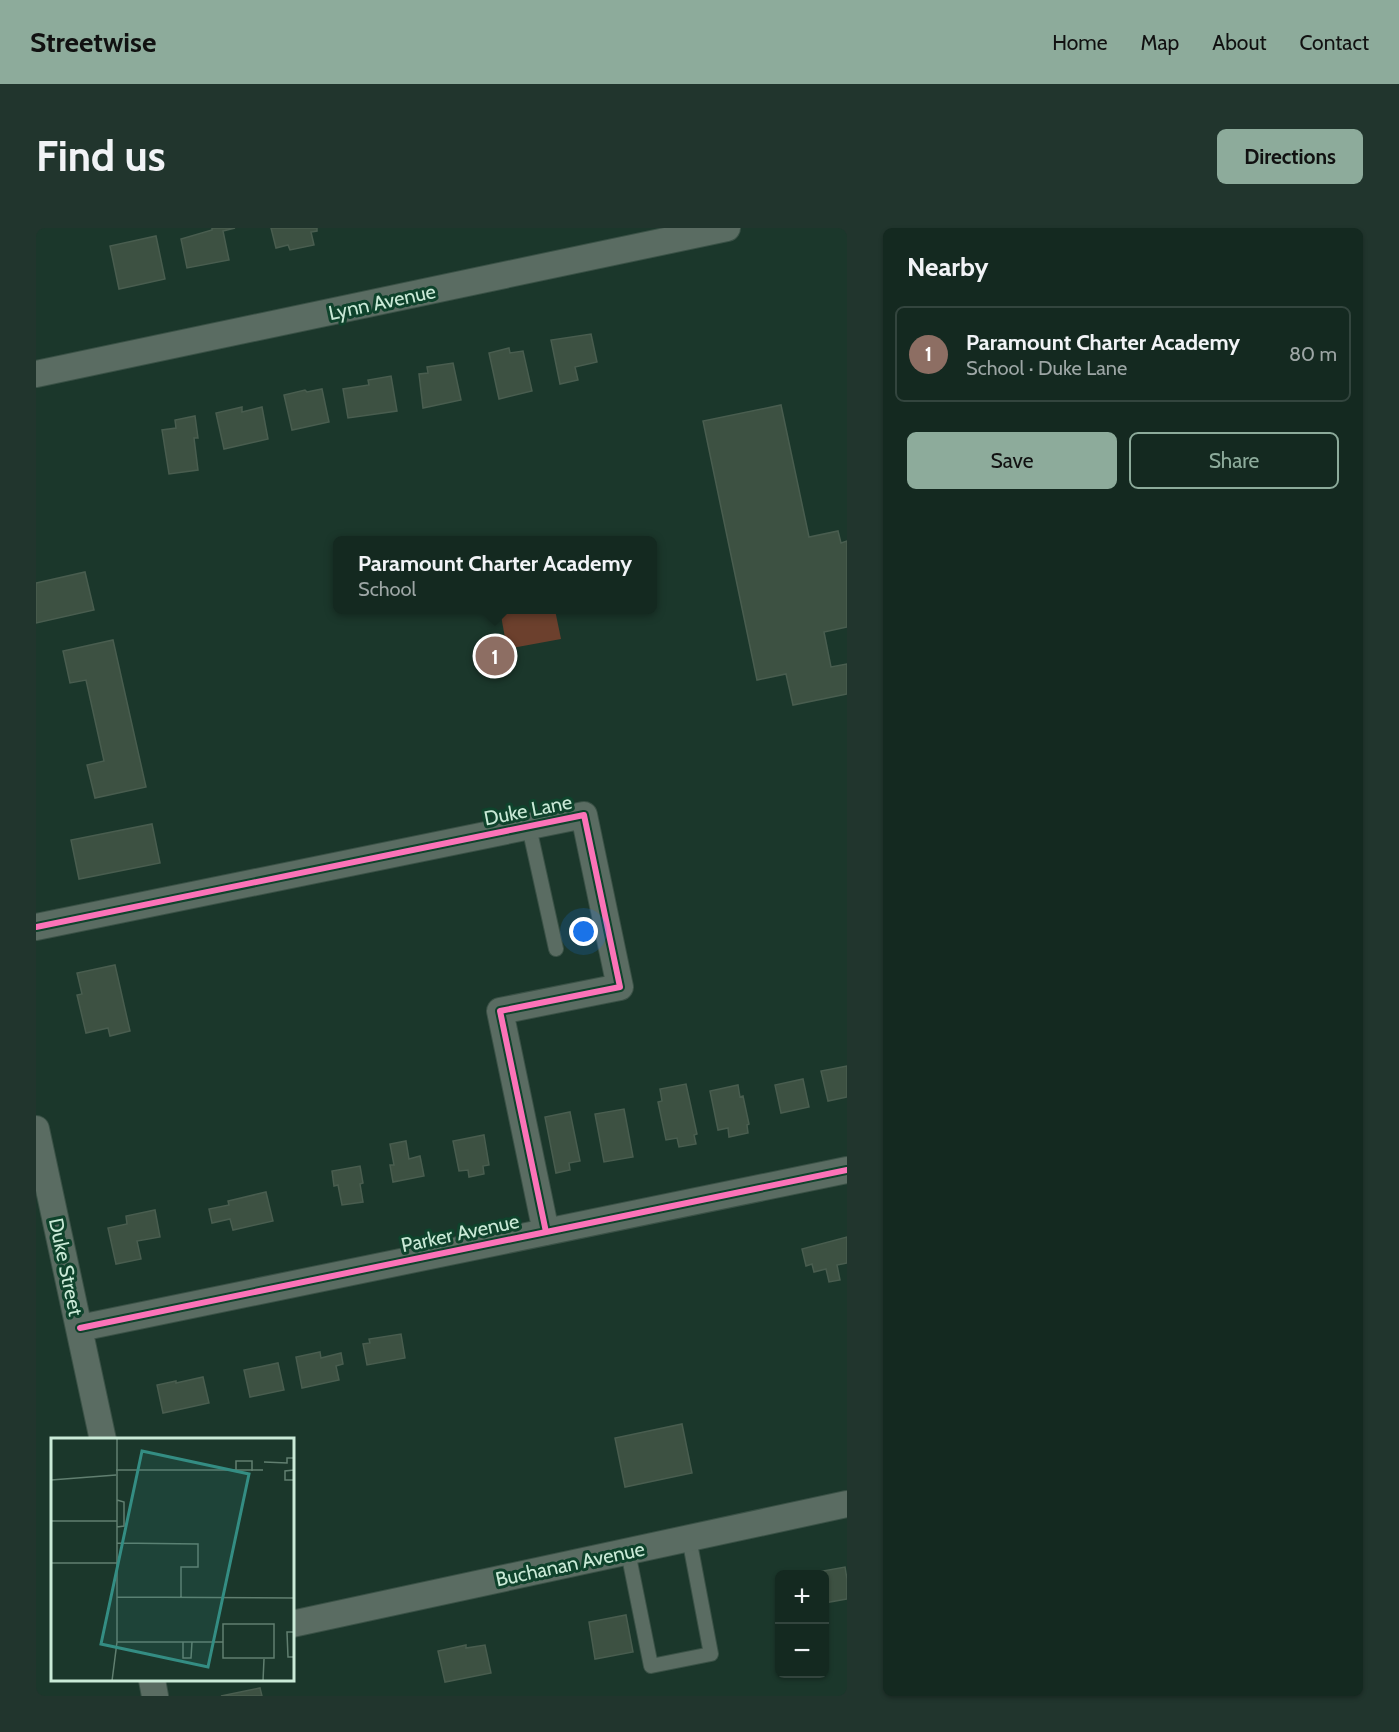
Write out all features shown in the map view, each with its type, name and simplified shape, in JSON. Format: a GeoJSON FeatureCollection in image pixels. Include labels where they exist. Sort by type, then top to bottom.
{"type":"FeatureCollection","features":[{"type":"Feature","properties":{"kind":"street","name":"Lynn Avenue"},"geometry":{"type":"LineString","coordinates":[[36,374],[727,228]]}},
{"type":"Feature","properties":{"kind":"street","name":"Duke Lane"},"geometry":{"type":"LineString","coordinates":[[36,927],[584,815],[620,987],[500,1011],[546,1232]]}},
{"type":"Feature","properties":{"kind":"street","name":"Duke Street"},"geometry":{"type":"LineString","coordinates":[[36,1129],[103,1438]]}},
{"type":"Feature","properties":{"kind":"street","name":"Parker Avenue"},"geometry":{"type":"LineString","coordinates":[[80,1328],[847,1170]]}},
{"type":"Feature","properties":{"kind":"street","name":"Buchanan Avenue"},"geometry":{"type":"LineString","coordinates":[[294,1624],[847,1504]]}},
{"type":"Feature","properties":{"kind":"street"},"geometry":{"type":"LineString","coordinates":[[153,1681],[155,1696]]}},
{"type":"Feature","properties":{"kind":"lane"},"geometry":{"type":"LineString","coordinates":[[529,827],[556,949]]}},
{"type":"Feature","properties":{"kind":"lane"},"geometry":{"type":"LineString","coordinates":[[628,1552],[651,1666],[711,1654],[689,1538]]}},
{"type":"Feature","properties":{"kind":"shaded area"},"geometry":{"type":"Polygon","coordinates":[[[501,614],[556,614],[561,639],[507,649],[501,614]]]}},
{"type":"Feature","properties":{"kind":"building"},"geometry":{"type":"Polygon","coordinates":[[[212,228],[235,228],[223,231],[229,260],[187,268],[181,239],[212,230],[212,228]]]}},
{"type":"Feature","properties":{"kind":"building"},"geometry":{"type":"Polygon","coordinates":[[[271,228],[317,228],[317,231],[311,232],[314,245],[290,250],[288,245],[276,248],[271,228]]]}},
{"type":"Feature","properties":{"kind":"building"},"geometry":{"type":"Polygon","coordinates":[[[156,236],[165,279],[119,289],[110,246],[156,236]]]}},
{"type":"Feature","properties":{"kind":"building"},"geometry":{"type":"Polygon","coordinates":[[[591,334],[597,362],[575,367],[578,380],[560,384],[551,340],[591,334]]]}},
{"type":"Feature","properties":{"kind":"building"},"geometry":{"type":"Polygon","coordinates":[[[509,348],[510,353],[523,351],[532,391],[499,399],[489,353],[509,348]]]}},
{"type":"Feature","properties":{"kind":"building"},"geometry":{"type":"Polygon","coordinates":[[[453,363],[461,400],[423,408],[419,374],[428,373],[427,367],[453,363]]]}},
{"type":"Feature","properties":{"kind":"building"},"geometry":{"type":"Polygon","coordinates":[[[391,376],[397,411],[348,418],[343,389],[369,385],[368,380],[391,376]]]}},
{"type":"Feature","properties":{"kind":"building"},"geometry":{"type":"Polygon","coordinates":[[[322,389],[329,422],[292,430],[284,395],[322,389]]]}},
{"type":"Feature","properties":{"kind":"building"},"geometry":{"type":"Polygon","coordinates":[[[781,405],[809,537],[838,531],[841,543],[847,541],[847,627],[824,632],[831,667],[847,664],[847,694],[793,705],[786,674],[757,680],[703,421],[781,405]]]}},
{"type":"Feature","properties":{"kind":"building"},"geometry":{"type":"Polygon","coordinates":[[[242,407],[242,412],[262,407],[268,439],[224,449],[216,413],[242,407]]]}},
{"type":"Feature","properties":{"kind":"building"},"geometry":{"type":"Polygon","coordinates":[[[195,416],[198,438],[194,438],[198,470],[169,474],[162,430],[176,428],[175,420],[195,416]]]}},
{"type":"Feature","properties":{"kind":"building"},"geometry":{"type":"Polygon","coordinates":[[[85,572],[94,610],[36,623],[36,583],[85,572]]]}},
{"type":"Feature","properties":{"kind":"building"},"geometry":{"type":"Polygon","coordinates":[[[113,640],[146,787],[95,798],[87,765],[104,761],[86,680],[70,683],[63,651],[113,640]]]}},
{"type":"Feature","properties":{"kind":"building"},"geometry":{"type":"Polygon","coordinates":[[[152,824],[160,863],[79,879],[71,840],[152,824]]]}},
{"type":"Feature","properties":{"kind":"building"},"geometry":{"type":"Polygon","coordinates":[[[115,965],[130,1031],[110,1036],[108,1028],[86,1033],[77,995],[82,994],[77,973],[115,965]]]}},
{"type":"Feature","properties":{"kind":"building"},"geometry":{"type":"Polygon","coordinates":[[[847,1066],[847,1097],[828,1101],[821,1071],[847,1066]]]}},
{"type":"Feature","properties":{"kind":"building"},"geometry":{"type":"Polygon","coordinates":[[[803,1079],[809,1107],[781,1113],[775,1085],[803,1079]]]}},
{"type":"Feature","properties":{"kind":"building"},"geometry":{"type":"Polygon","coordinates":[[[686,1084],[697,1134],[694,1135],[696,1144],[679,1147],[677,1138],[666,1140],[658,1102],[662,1101],[660,1089],[686,1084]]]}},
{"type":"Feature","properties":{"kind":"building"},"geometry":{"type":"Polygon","coordinates":[[[738,1085],[740,1097],[743,1096],[749,1124],[747,1125],[748,1133],[729,1137],[728,1128],[718,1130],[710,1091],[738,1085]]]}},
{"type":"Feature","properties":{"kind":"building"},"geometry":{"type":"Polygon","coordinates":[[[624,1109],[633,1157],[604,1162],[595,1114],[624,1109]]]}},
{"type":"Feature","properties":{"kind":"building"},"geometry":{"type":"Polygon","coordinates":[[[570,1112],[580,1161],[569,1163],[570,1170],[556,1173],[545,1117],[570,1112]]]}},
{"type":"Feature","properties":{"kind":"building"},"geometry":{"type":"Polygon","coordinates":[[[484,1135],[489,1165],[483,1166],[484,1174],[469,1177],[468,1170],[459,1171],[453,1141],[484,1135]]]}},
{"type":"Feature","properties":{"kind":"building"},"geometry":{"type":"Polygon","coordinates":[[[406,1141],[409,1159],[420,1156],[424,1176],[393,1182],[390,1165],[394,1165],[390,1144],[406,1141]]]}},
{"type":"Feature","properties":{"kind":"building"},"geometry":{"type":"Polygon","coordinates":[[[360,1166],[363,1202],[342,1205],[338,1185],[334,1186],[332,1171],[360,1166]]]}},
{"type":"Feature","properties":{"kind":"building"},"geometry":{"type":"Polygon","coordinates":[[[266,1192],[273,1221],[233,1230],[230,1219],[212,1223],[209,1209],[229,1205],[228,1201],[266,1192]]]}},
{"type":"Feature","properties":{"kind":"building"},"geometry":{"type":"Polygon","coordinates":[[[155,1210],[160,1237],[137,1241],[141,1259],[116,1264],[108,1228],[127,1224],[126,1216],[155,1210]]]}},
{"type":"Feature","properties":{"kind":"building"},"geometry":{"type":"Polygon","coordinates":[[[847,1237],[847,1263],[837,1265],[840,1280],[829,1282],[826,1269],[814,1272],[812,1264],[806,1266],[802,1249],[847,1237]]]}},
{"type":"Feature","properties":{"kind":"building"},"geometry":{"type":"Polygon","coordinates":[[[401,1334],[405,1358],[367,1365],[363,1344],[370,1343],[369,1339],[401,1334]]]}},
{"type":"Feature","properties":{"kind":"building"},"geometry":{"type":"Polygon","coordinates":[[[320,1352],[321,1358],[341,1353],[343,1364],[336,1366],[339,1380],[302,1388],[296,1357],[320,1352]]]}},
{"type":"Feature","properties":{"kind":"building"},"geometry":{"type":"Polygon","coordinates":[[[278,1363],[284,1390],[250,1397],[244,1370],[278,1363]]]}},
{"type":"Feature","properties":{"kind":"building"},"geometry":{"type":"Polygon","coordinates":[[[203,1377],[209,1403],[163,1413],[157,1385],[203,1377]]]}},
{"type":"Feature","properties":{"kind":"building"},"geometry":{"type":"Polygon","coordinates":[[[682,1424],[692,1473],[625,1487],[615,1438],[682,1424]]]}},
{"type":"Feature","properties":{"kind":"building"},"geometry":{"type":"Polygon","coordinates":[[[845,1567],[847,1599],[829,1602],[828,1570],[845,1567]]]}},
{"type":"Feature","properties":{"kind":"building"},"geometry":{"type":"Polygon","coordinates":[[[626,1615],[633,1652],[595,1659],[589,1622],[626,1615]]]}},
{"type":"Feature","properties":{"kind":"building"},"geometry":{"type":"Polygon","coordinates":[[[466,1645],[466,1648],[485,1645],[491,1673],[445,1682],[438,1651],[466,1645]]]}},
{"type":"Feature","properties":{"kind":"building"},"geometry":{"type":"Polygon","coordinates":[[[260,1688],[262,1696],[221,1696],[260,1688]]]}},
{"type":"Feature","properties":{"kind":"cycle path"},"geometry":{"type":"LineString","coordinates":[[36,927],[584,815],[620,987],[500,1011],[546,1232]]}},
{"type":"Feature","properties":{"kind":"cycle path"},"geometry":{"type":"LineString","coordinates":[[80,1328],[847,1170]]}},
{"type":"Feature","properties":{"kind":"place","name":"Paramount Charter Academy"},"geometry":{"type":"Point","coordinates":[495,656]}}]}
